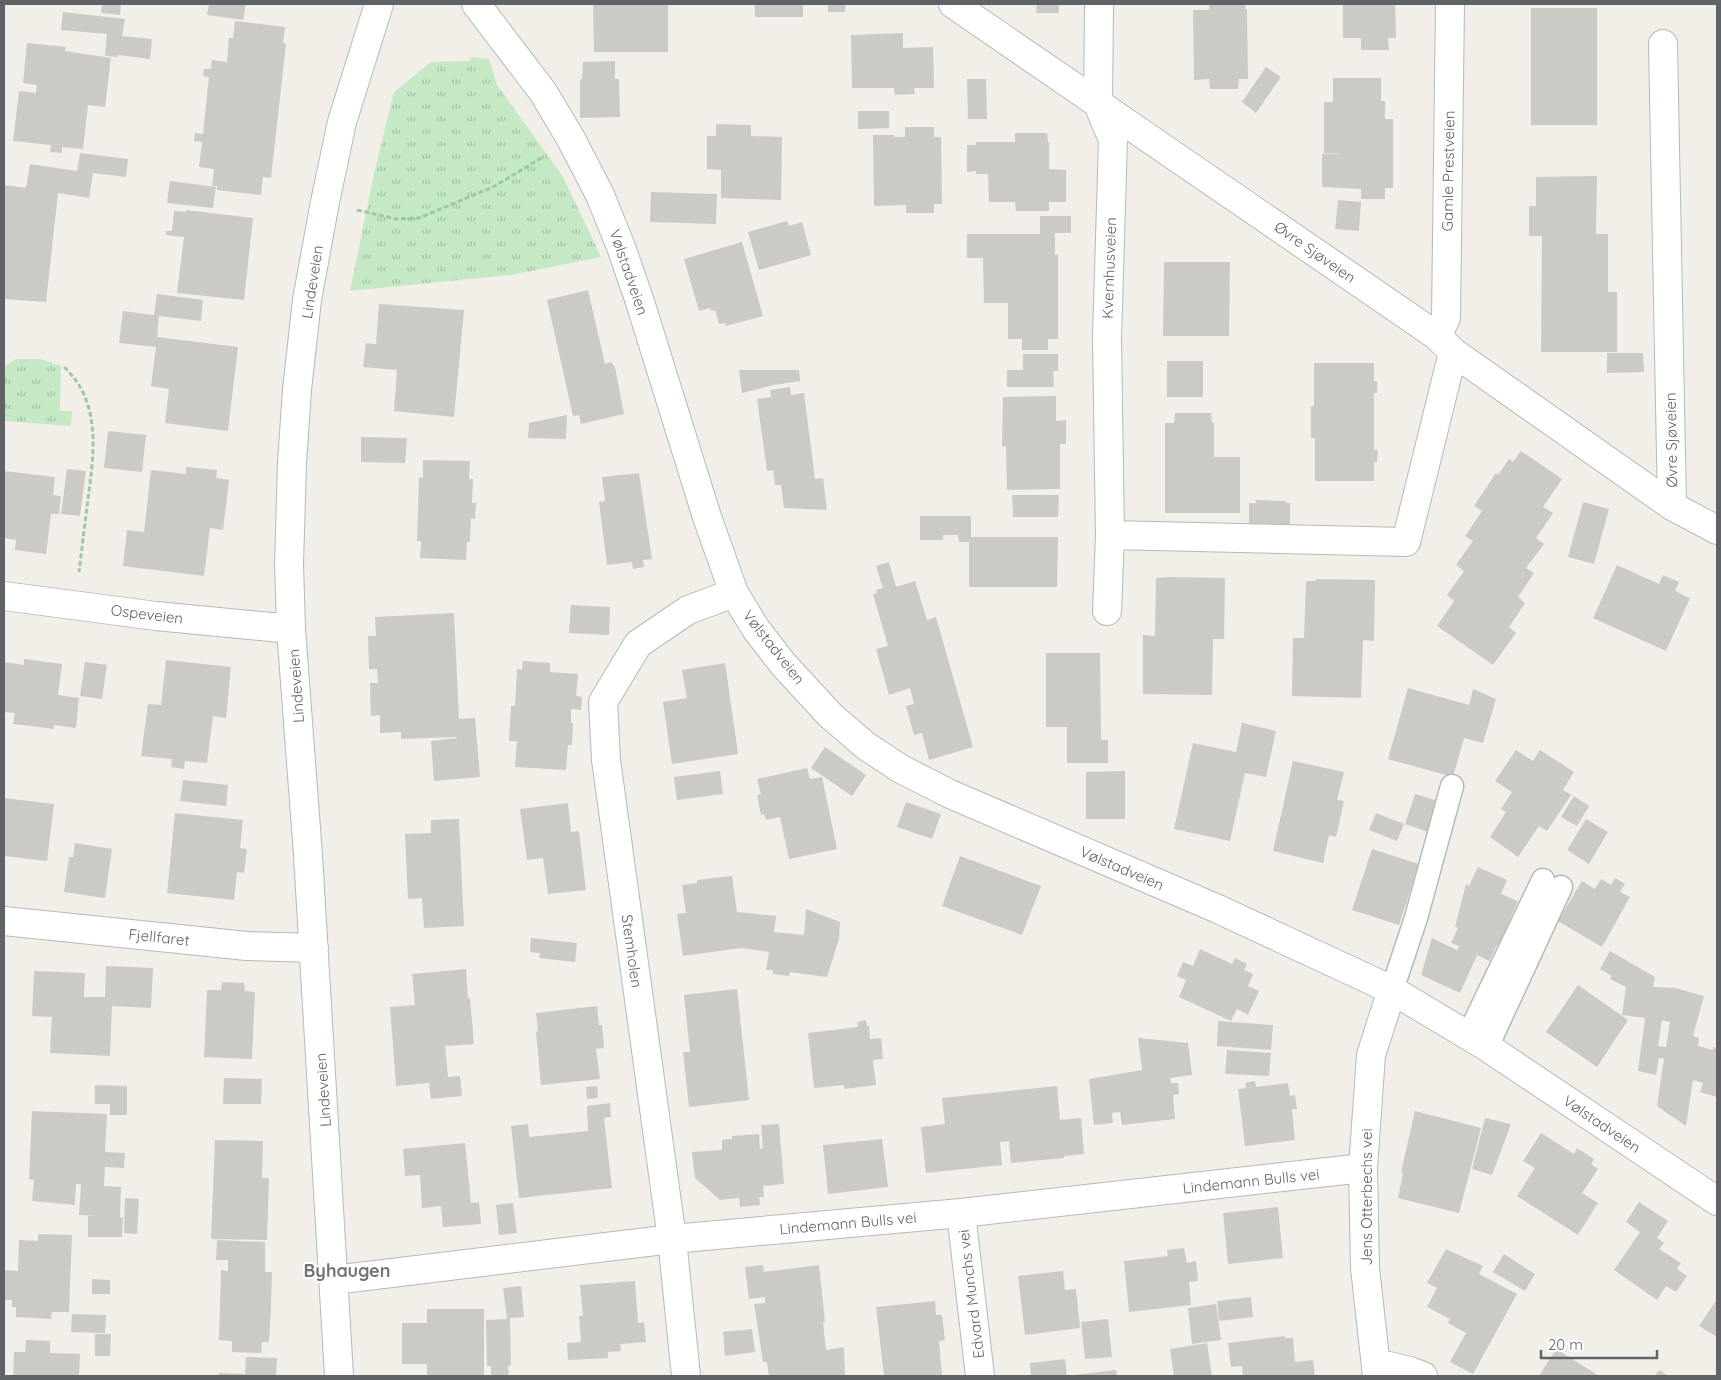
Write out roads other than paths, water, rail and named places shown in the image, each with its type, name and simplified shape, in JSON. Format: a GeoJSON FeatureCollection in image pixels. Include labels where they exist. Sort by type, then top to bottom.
{"type":"FeatureCollection","features":[{"type":"Feature","properties":{"kind":"street","name":"Lindeveien"},"geometry":{"type":"LineString","coordinates":[[339,1376],[314,948],[291,629],[289,564],[292,463],[307,300],[342,122],[379,4]]}},
{"type":"Feature","properties":{"kind":"street","name":"Vølstadveien"},"geometry":{"type":"LineString","coordinates":[[476,4],[543,92],[600,194],[640,302],[734,593],[756,629],[783,664],[830,715],[866,746],[901,769],[950,794],[1218,909],[1392,990],[1478,1042],[1717,1202]]}},
{"type":"Feature","properties":{"kind":"street","name":"Øvre Sjøveien"},"geometry":{"type":"LineString","coordinates":[[953,4],[1281,228],[1672,506],[1717,530]]}},
{"type":"Feature","properties":{"kind":"street","name":"Kvernhusveien"},"geometry":{"type":"LineString","coordinates":[[1099,4],[1098,104],[1113,140],[1107,338],[1110,535],[1107,611]]}},
{"type":"Feature","properties":{"kind":"street","name":"Gamle Prestveien"},"geometry":{"type":"LineString","coordinates":[[1110,535],[1406,542],[1445,344],[1450,4]]}},
{"type":"Feature","properties":{"kind":"street","name":"Øvre Sjøveien"},"geometry":{"type":"LineString","coordinates":[[1663,44],[1672,506]]}},
{"type":"Feature","properties":{"kind":"street","name":"Stemholen"},"geometry":{"type":"LineString","coordinates":[[686,1376],[672,1239],[606,760],[603,702],[638,644],[688,610],[734,593]]}},
{"type":"Feature","properties":{"kind":"street","name":"Ospeveien"},"geometry":{"type":"LineString","coordinates":[[4,596],[156,616],[291,629]]}},
{"type":"Feature","properties":{"kind":"street","name":"Fjellfaret"},"geometry":{"type":"LineString","coordinates":[[4,921],[247,946],[314,948]]}},
{"type":"Feature","properties":{"kind":"street","name":"Jens Otterbechs vei"},"geometry":{"type":"LineString","coordinates":[[1376,1370],[1365,1268],[1363,1168],[1371,1055],[1392,990]]}},
{"type":"Feature","properties":{"kind":"street","name":"Lindemann Bulls vei"},"geometry":{"type":"LineString","coordinates":[[334,1280],[672,1239],[961,1213],[1363,1168]]}},
{"type":"Feature","properties":{"kind":"street","name":"Edvard Munchs vei"},"geometry":{"type":"LineString","coordinates":[[961,1213],[980,1376]]}},
{"type":"Feature","properties":{"kind":"street"},"geometry":{"type":"LineString","coordinates":[[1376,1370],[1410,1371],[1422,1376]]}},
{"type":"Feature","properties":{"kind":"lane"},"geometry":{"type":"LineString","coordinates":[[1392,990],[1416,918],[1452,786]]}},
{"type":"Feature","properties":{"kind":"lane"},"geometry":{"type":"LineString","coordinates":[[1478,1042],[1552,883]]}},
{"type":"Feature","properties":{"kind":"district","name":"Byhaugen"},"geometry":{"type":"Point","coordinates":[347,1270]}}]}
